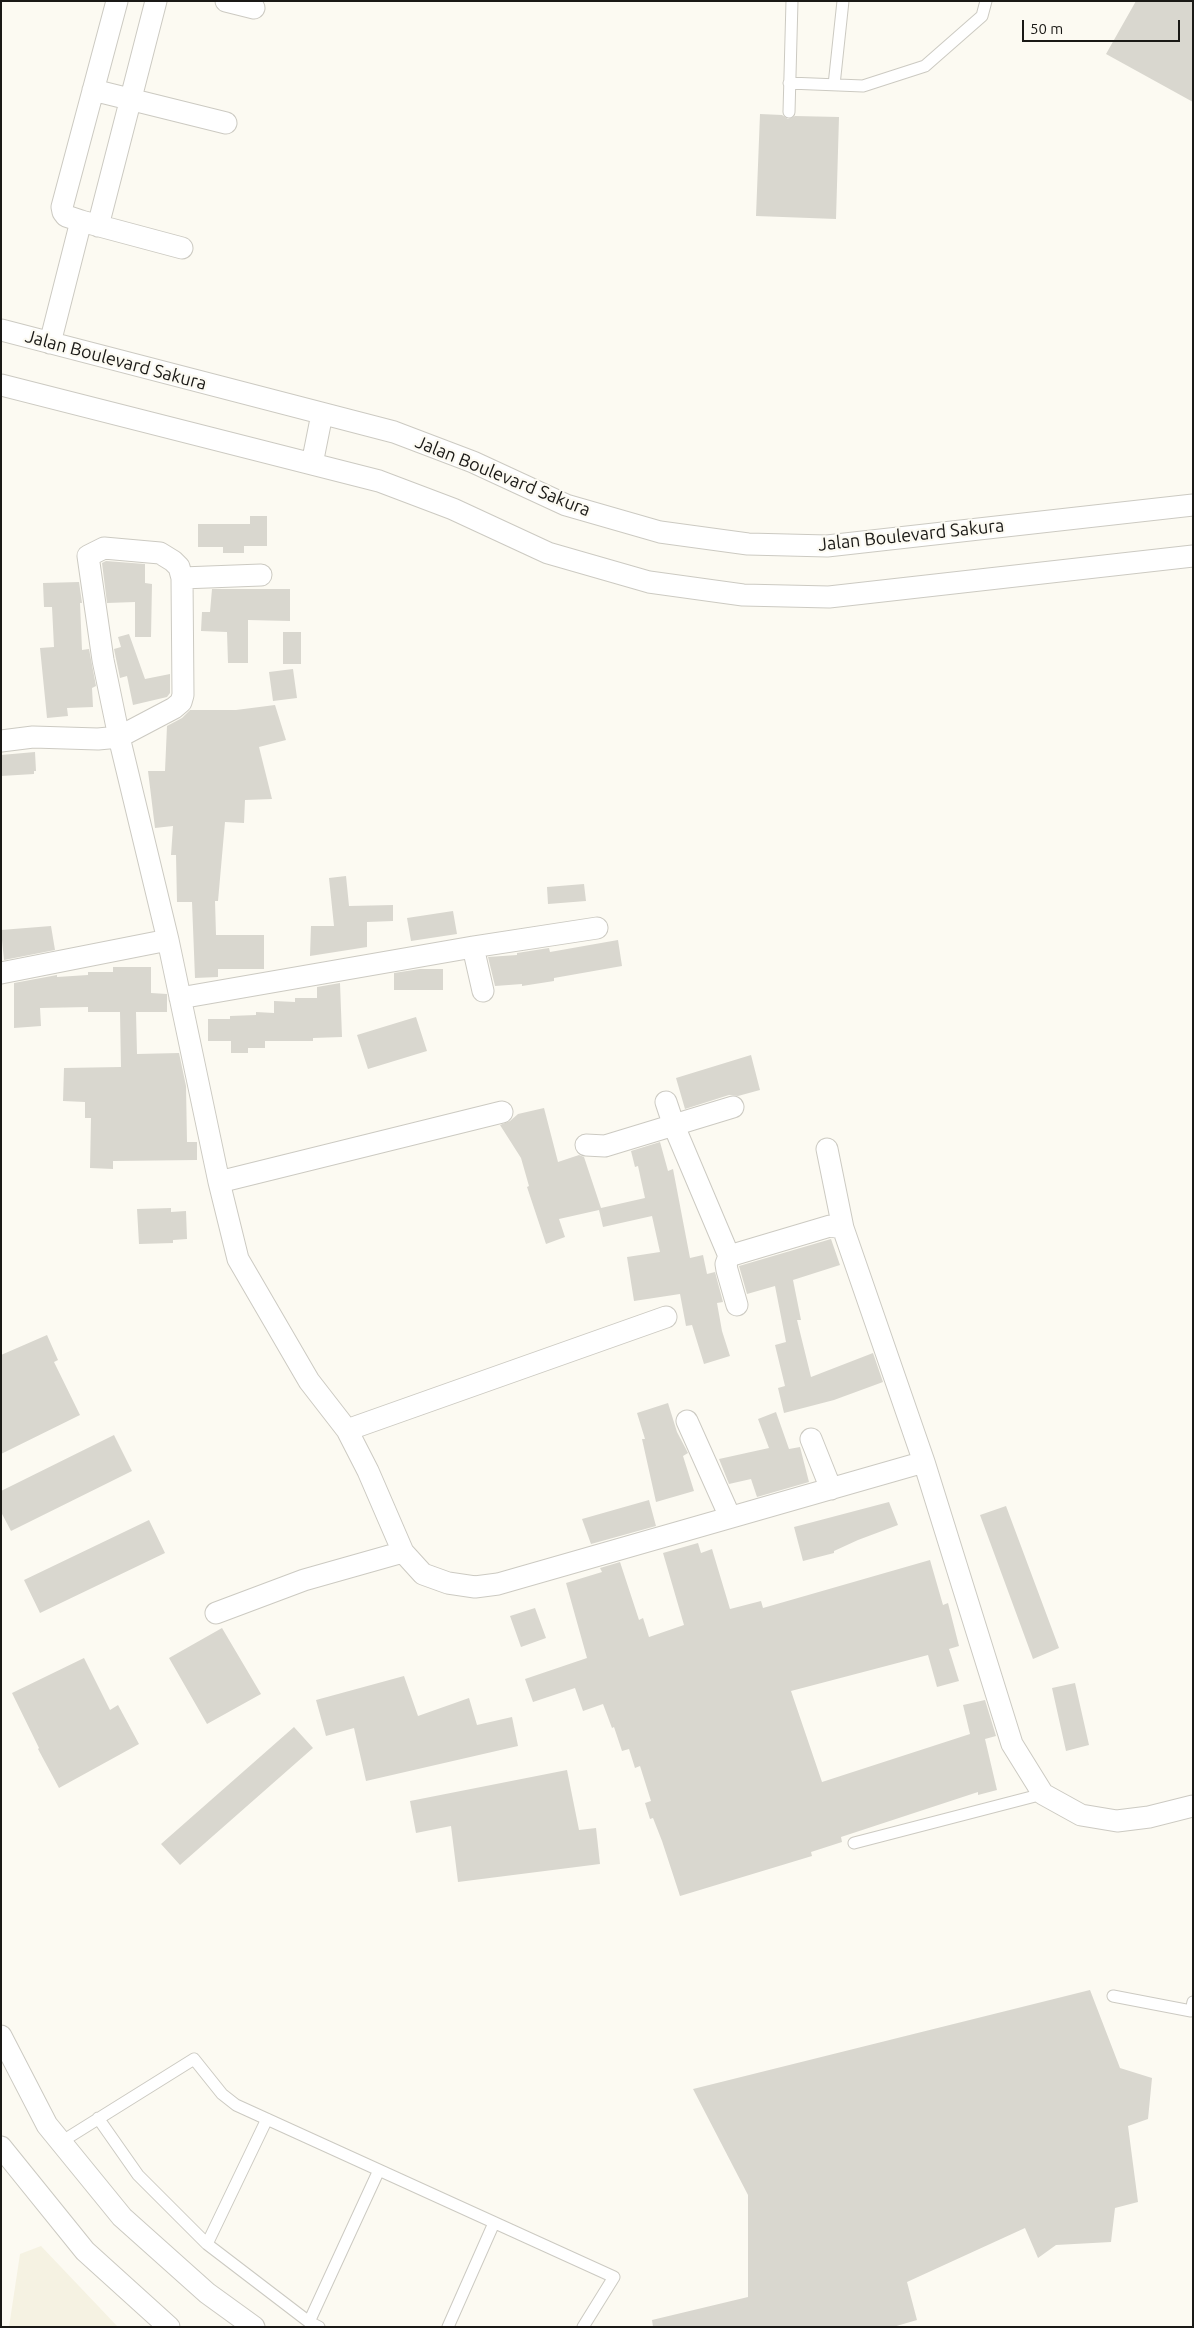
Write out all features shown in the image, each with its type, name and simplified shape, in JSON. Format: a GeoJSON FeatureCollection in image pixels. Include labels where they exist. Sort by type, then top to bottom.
{"type":"FeatureCollection","features":[{"type":"Feature","properties":{"kind":"street"},"geometry":{"type":"LineString","coordinates":[[117,1],[62,207],[66,216],[182,248]]}},
{"type":"Feature","properties":{"kind":"street"},"geometry":{"type":"LineString","coordinates":[[50,342],[131,99],[156,1]]}},
{"type":"Feature","properties":{"kind":"street"},"geometry":{"type":"LineString","coordinates":[[226,1],[254,8]]}},
{"type":"Feature","properties":{"kind":"street"},"geometry":{"type":"LineString","coordinates":[[94,90],[226,123]]}},
{"type":"Feature","properties":{"kind":"street","name":"Jalan Boulevard Sakura"},"geometry":{"type":"LineString","coordinates":[[1,330],[394,432],[464,458],[566,505],[660,532],[748,544],[827,546],[1193,505]]}},
{"type":"Feature","properties":{"kind":"street"},"geometry":{"type":"LineString","coordinates":[[1,384],[379,481],[453,508],[548,553],[649,582],[743,595],[829,597],[1193,556]]}},
{"type":"Feature","properties":{"kind":"street"},"geometry":{"type":"LineString","coordinates":[[312,464],[322,414]]}},
{"type":"Feature","properties":{"kind":"street"},"geometry":{"type":"LineString","coordinates":[[1,742],[33,737],[98,739],[119,737],[174,708],[181,702],[184,695],[182,578],[179,567],[160,553],[104,548],[88,556],[103,660],[119,737],[168,940],[219,1182],[238,1258],[309,1381],[347,1430],[368,1471],[403,1552],[422,1574],[448,1582],[475,1587],[498,1584],[924,1462]]}},
{"type":"Feature","properties":{"kind":"street"},"geometry":{"type":"LineString","coordinates":[[182,578],[261,575]]}},
{"type":"Feature","properties":{"kind":"street"},"geometry":{"type":"LineString","coordinates":[[180,998],[473,947],[597,928]]}},
{"type":"Feature","properties":{"kind":"street"},"geometry":{"type":"LineString","coordinates":[[1,973],[168,940]]}},
{"type":"Feature","properties":{"kind":"street"},"geometry":{"type":"LineString","coordinates":[[473,947],[483,991]]}},
{"type":"Feature","properties":{"kind":"street"},"geometry":{"type":"LineString","coordinates":[[666,1102],[674,1126],[729,1256],[727,1270],[737,1305]]}},
{"type":"Feature","properties":{"kind":"street"},"geometry":{"type":"LineString","coordinates":[[586,1145],[605,1146],[733,1107]]}},
{"type":"Feature","properties":{"kind":"street"},"geometry":{"type":"LineString","coordinates":[[219,1182],[502,1112]]}},
{"type":"Feature","properties":{"kind":"street"},"geometry":{"type":"LineString","coordinates":[[827,1149],[843,1228],[924,1462],[1012,1744],[1043,1794],[1081,1815],[1117,1821],[1149,1817],[1193,1806]]}},
{"type":"Feature","properties":{"kind":"street"},"geometry":{"type":"LineString","coordinates":[[729,1256],[830,1226],[843,1228]]}},
{"type":"Feature","properties":{"kind":"street"},"geometry":{"type":"LineString","coordinates":[[347,1430],[666,1317]]}},
{"type":"Feature","properties":{"kind":"street"},"geometry":{"type":"LineString","coordinates":[[687,1421],[730,1517]]}},
{"type":"Feature","properties":{"kind":"street"},"geometry":{"type":"LineString","coordinates":[[811,1439],[831,1490]]}},
{"type":"Feature","properties":{"kind":"street"},"geometry":{"type":"LineString","coordinates":[[216,1613],[304,1580],[403,1552]]}},
{"type":"Feature","properties":{"kind":"street"},"geometry":{"type":"LineString","coordinates":[[1,2036],[47,2125],[122,2217],[208,2293],[254,2327]]}},
{"type":"Feature","properties":{"kind":"street"},"geometry":{"type":"LineString","coordinates":[[1,2147],[85,2251],[169,2327]]}},
{"type":"Feature","properties":{"kind":"lane"},"geometry":{"type":"LineString","coordinates":[[789,112],[792,1]]}},
{"type":"Feature","properties":{"kind":"lane"},"geometry":{"type":"LineString","coordinates":[[834,85],[843,1]]}},
{"type":"Feature","properties":{"kind":"lane"},"geometry":{"type":"LineString","coordinates":[[789,84],[863,86],[925,66],[982,16],[986,1]]}},
{"type":"Feature","properties":{"kind":"lane"},"geometry":{"type":"LineString","coordinates":[[854,1843],[1043,1794]]}},
{"type":"Feature","properties":{"kind":"lane"},"geometry":{"type":"LineString","coordinates":[[1113,1996],[1192,2008]]}},
{"type":"Feature","properties":{"kind":"lane"},"geometry":{"type":"LineString","coordinates":[[61,2142],[194,2059],[222,2094],[236,2105],[614,2277],[582,2327]]}},
{"type":"Feature","properties":{"kind":"lane"},"geometry":{"type":"LineString","coordinates":[[98,2118],[138,2174],[207,2244],[314,2324],[380,2170]]}},
{"type":"Feature","properties":{"kind":"lane"},"geometry":{"type":"LineString","coordinates":[[207,2244],[267,2119]]}},
{"type":"Feature","properties":{"kind":"lane"},"geometry":{"type":"LineString","coordinates":[[448,2327],[494,2223]]}},
{"type":"Feature","properties":{"kind":"shaded area"},"geometry":{"type":"Polygon","coordinates":[[[41,2246],[118,2327],[9,2327],[20,2254],[41,2246]]]}},
{"type":"Feature","properties":{"kind":"building"},"geometry":{"type":"Polygon","coordinates":[[[1136,1],[1193,1],[1193,102],[1106,54],[1136,1]]]}},
{"type":"Feature","properties":{"kind":"building"},"geometry":{"type":"Polygon","coordinates":[[[760,114],[782,115],[788,119],[795,116],[839,117],[836,219],[756,216],[760,114]]]}},
{"type":"Feature","properties":{"kind":"building"},"geometry":{"type":"Polygon","coordinates":[[[250,516],[267,516],[267,546],[244,546],[244,553],[223,553],[223,547],[198,547],[198,524],[250,524],[250,516]]]}},
{"type":"Feature","properties":{"kind":"building"},"geometry":{"type":"Polygon","coordinates":[[[106,561],[145,564],[145,583],[152,584],[151,637],[135,637],[135,602],[107,603],[102,563],[106,561]]]}},
{"type":"Feature","properties":{"kind":"building"},"geometry":{"type":"Polygon","coordinates":[[[79,582],[82,603],[80,603],[82,650],[89,649],[96,686],[92,688],[93,707],[67,708],[68,716],[47,718],[40,648],[54,647],[52,607],[44,607],[43,583],[79,582]]]}},
{"type":"Feature","properties":{"kind":"building"},"geometry":{"type":"Polygon","coordinates":[[[212,589],[290,589],[290,621],[248,620],[248,663],[228,663],[227,632],[201,631],[202,612],[210,612],[212,589]]]}},
{"type":"Feature","properties":{"kind":"building"},"geometry":{"type":"Polygon","coordinates":[[[283,632],[301,632],[301,664],[283,664],[283,632]]]}},
{"type":"Feature","properties":{"kind":"building"},"geometry":{"type":"Polygon","coordinates":[[[129,634],[145,679],[170,674],[170,693],[167,697],[133,705],[127,676],[120,678],[114,649],[121,647],[118,637],[129,634]]]}},
{"type":"Feature","properties":{"kind":"building"},"geometry":{"type":"Polygon","coordinates":[[[293,669],[297,698],[273,701],[269,672],[293,669]]]}},
{"type":"Feature","properties":{"kind":"building"},"geometry":{"type":"Polygon","coordinates":[[[275,705],[286,740],[259,747],[272,799],[245,800],[244,823],[225,822],[218,901],[215,901],[216,935],[264,935],[264,969],[218,969],[218,977],[195,978],[192,902],[177,902],[176,855],[171,855],[173,826],[155,828],[148,771],[165,771],[167,726],[182,718],[190,710],[236,710],[275,705]]]}},
{"type":"Feature","properties":{"kind":"building"},"geometry":{"type":"Polygon","coordinates":[[[35,752],[36,771],[34,771],[34,774],[1,776],[1,755],[35,752]]]}},
{"type":"Feature","properties":{"kind":"building"},"geometry":{"type":"Polygon","coordinates":[[[346,876],[349,906],[393,905],[393,921],[367,922],[367,947],[310,956],[311,926],[334,926],[329,878],[346,876]]]}},
{"type":"Feature","properties":{"kind":"building"},"geometry":{"type":"Polygon","coordinates":[[[584,884],[586,901],[548,904],[547,887],[584,884]]]}},
{"type":"Feature","properties":{"kind":"building"},"geometry":{"type":"Polygon","coordinates":[[[453,911],[457,934],[411,941],[407,918],[453,911]]]}},
{"type":"Feature","properties":{"kind":"building"},"geometry":{"type":"Polygon","coordinates":[[[51,926],[55,950],[4,960],[1,930],[51,926]]]}},
{"type":"Feature","properties":{"kind":"building"},"geometry":{"type":"Polygon","coordinates":[[[618,940],[622,966],[554,978],[554,981],[522,986],[522,984],[495,986],[488,957],[517,955],[517,953],[549,948],[550,952],[618,940]]]}},
{"type":"Feature","properties":{"kind":"building"},"geometry":{"type":"Polygon","coordinates":[[[113,967],[151,967],[151,993],[167,994],[167,1012],[136,1012],[137,1054],[179,1053],[186,1086],[187,1142],[197,1142],[197,1160],[113,1161],[113,1169],[90,1168],[91,1118],[85,1118],[85,1102],[63,1101],[64,1068],[121,1067],[120,1012],[88,1012],[88,1007],[40,1008],[41,1026],[14,1028],[14,983],[57,975],[57,977],[88,975],[88,972],[113,972],[113,967]]]}},
{"type":"Feature","properties":{"kind":"building"},"geometry":{"type":"Polygon","coordinates":[[[420,969],[443,969],[443,990],[394,990],[394,973],[420,969]]]}},
{"type":"Feature","properties":{"kind":"building"},"geometry":{"type":"Polygon","coordinates":[[[340,983],[342,1037],[313,1038],[313,1041],[265,1041],[265,1048],[248,1048],[248,1053],[231,1053],[231,1041],[208,1041],[208,1019],[230,1019],[230,1016],[256,1015],[256,1012],[274,1013],[274,1001],[295,1002],[295,998],[317,998],[317,987],[340,983]]]}},
{"type":"Feature","properties":{"kind":"building"},"geometry":{"type":"Polygon","coordinates":[[[416,1017],[427,1051],[368,1069],[357,1035],[416,1017]]]}},
{"type":"Feature","properties":{"kind":"building"},"geometry":{"type":"Polygon","coordinates":[[[751,1055],[760,1090],[738,1096],[729,1095],[685,1109],[676,1078],[751,1055]]]}},
{"type":"Feature","properties":{"kind":"building"},"geometry":{"type":"Polygon","coordinates":[[[544,1108],[558,1162],[579,1155],[584,1157],[601,1208],[645,1198],[638,1166],[635,1167],[631,1151],[660,1142],[668,1171],[673,1169],[690,1258],[703,1255],[707,1274],[715,1272],[723,1302],[717,1303],[722,1331],[730,1356],[704,1364],[692,1325],[686,1326],[680,1294],[634,1301],[627,1257],[660,1252],[652,1216],[603,1227],[599,1210],[559,1219],[565,1237],[546,1244],[527,1187],[529,1186],[521,1158],[500,1125],[510,1121],[518,1114],[544,1108]]]}},
{"type":"Feature","properties":{"kind":"building"},"geometry":{"type":"Polygon","coordinates":[[[171,1208],[171,1212],[186,1211],[187,1239],[173,1240],[173,1243],[139,1244],[137,1209],[171,1208]]]}},
{"type":"Feature","properties":{"kind":"building"},"geometry":{"type":"Polygon","coordinates":[[[831,1239],[840,1265],[793,1280],[801,1320],[797,1320],[811,1377],[873,1353],[883,1382],[834,1400],[784,1413],[778,1388],[785,1386],[775,1345],[786,1342],[775,1286],[747,1294],[739,1266],[831,1239]]]}},
{"type":"Feature","properties":{"kind":"building"},"geometry":{"type":"Polygon","coordinates":[[[47,1335],[58,1360],[54,1362],[80,1415],[1,1454],[1,1355],[47,1335]]]}},
{"type":"Feature","properties":{"kind":"building"},"geometry":{"type":"Polygon","coordinates":[[[668,1403],[677,1432],[688,1453],[683,1456],[694,1491],[656,1502],[642,1439],[645,1439],[637,1413],[668,1403]]]}},
{"type":"Feature","properties":{"kind":"building"},"geometry":{"type":"Polygon","coordinates":[[[776,1412],[789,1449],[800,1447],[809,1482],[757,1497],[751,1479],[729,1484],[719,1459],[769,1448],[758,1419],[776,1412]]]}},
{"type":"Feature","properties":{"kind":"building"},"geometry":{"type":"Polygon","coordinates":[[[114,1435],[132,1471],[11,1531],[1,1512],[1,1491],[114,1435]]]}},
{"type":"Feature","properties":{"kind":"building"},"geometry":{"type":"Polygon","coordinates":[[[649,1500],[656,1526],[591,1544],[582,1519],[649,1500]]]}},
{"type":"Feature","properties":{"kind":"building"},"geometry":{"type":"Polygon","coordinates":[[[889,1502],[898,1525],[858,1540],[834,1551],[834,1553],[803,1561],[794,1527],[889,1502]]]}},
{"type":"Feature","properties":{"kind":"building"},"geometry":{"type":"Polygon","coordinates":[[[1006,1506],[1059,1648],[1033,1659],[980,1515],[1006,1506]]]}},
{"type":"Feature","properties":{"kind":"building"},"geometry":{"type":"Polygon","coordinates":[[[149,1520],[165,1553],[40,1613],[24,1580],[149,1520]]]}},
{"type":"Feature","properties":{"kind":"building"},"geometry":{"type":"Polygon","coordinates":[[[698,1543],[701,1553],[712,1549],[730,1609],[761,1601],[763,1608],[930,1560],[943,1605],[948,1603],[959,1646],[949,1649],[959,1681],[937,1687],[928,1655],[791,1691],[822,1782],[970,1734],[963,1705],[985,1700],[996,1736],[985,1739],[997,1790],[978,1795],[978,1792],[841,1837],[842,1842],[811,1852],[812,1856],[680,1896],[662,1841],[653,1818],[650,1819],[645,1803],[651,1801],[640,1766],[635,1768],[629,1749],[622,1751],[614,1727],[612,1728],[603,1704],[583,1711],[575,1688],[533,1702],[525,1679],[587,1658],[566,1583],[602,1572],[600,1568],[620,1562],[639,1620],[643,1618],[649,1637],[684,1625],[663,1553],[698,1543]]]}},
{"type":"Feature","properties":{"kind":"building"},"geometry":{"type":"Polygon","coordinates":[[[535,1608],[546,1638],[521,1647],[510,1616],[535,1608]]]}},
{"type":"Feature","properties":{"kind":"building"},"geometry":{"type":"Polygon","coordinates":[[[222,1628],[261,1694],[207,1724],[169,1658],[222,1628]]]}},
{"type":"Feature","properties":{"kind":"building"},"geometry":{"type":"Polygon","coordinates":[[[84,1658],[110,1710],[118,1705],[139,1744],[59,1788],[38,1749],[12,1693],[84,1658]]]}},
{"type":"Feature","properties":{"kind":"building"},"geometry":{"type":"Polygon","coordinates":[[[404,1676],[418,1716],[469,1698],[477,1725],[512,1717],[518,1746],[366,1781],[354,1728],[326,1736],[316,1700],[404,1676]]]}},
{"type":"Feature","properties":{"kind":"building"},"geometry":{"type":"Polygon","coordinates":[[[1075,1683],[1089,1745],[1066,1751],[1052,1688],[1075,1683]]]}},
{"type":"Feature","properties":{"kind":"building"},"geometry":{"type":"Polygon","coordinates":[[[294,1727],[313,1748],[180,1865],[161,1844],[294,1727]]]}},
{"type":"Feature","properties":{"kind":"building"},"geometry":{"type":"Polygon","coordinates":[[[567,1770],[579,1830],[596,1828],[600,1864],[458,1882],[451,1826],[416,1833],[410,1801],[567,1770]]]}},
{"type":"Feature","properties":{"kind":"building"},"geometry":{"type":"Polygon","coordinates":[[[1090,1990],[1120,2068],[1152,2078],[1148,2119],[1128,2126],[1138,2202],[1115,2208],[1111,2242],[1056,2245],[1038,2258],[1025,2228],[907,2282],[917,2320],[893,2327],[653,2327],[652,2320],[748,2297],[748,2195],[693,2089],[1090,1990]]]}}]}
